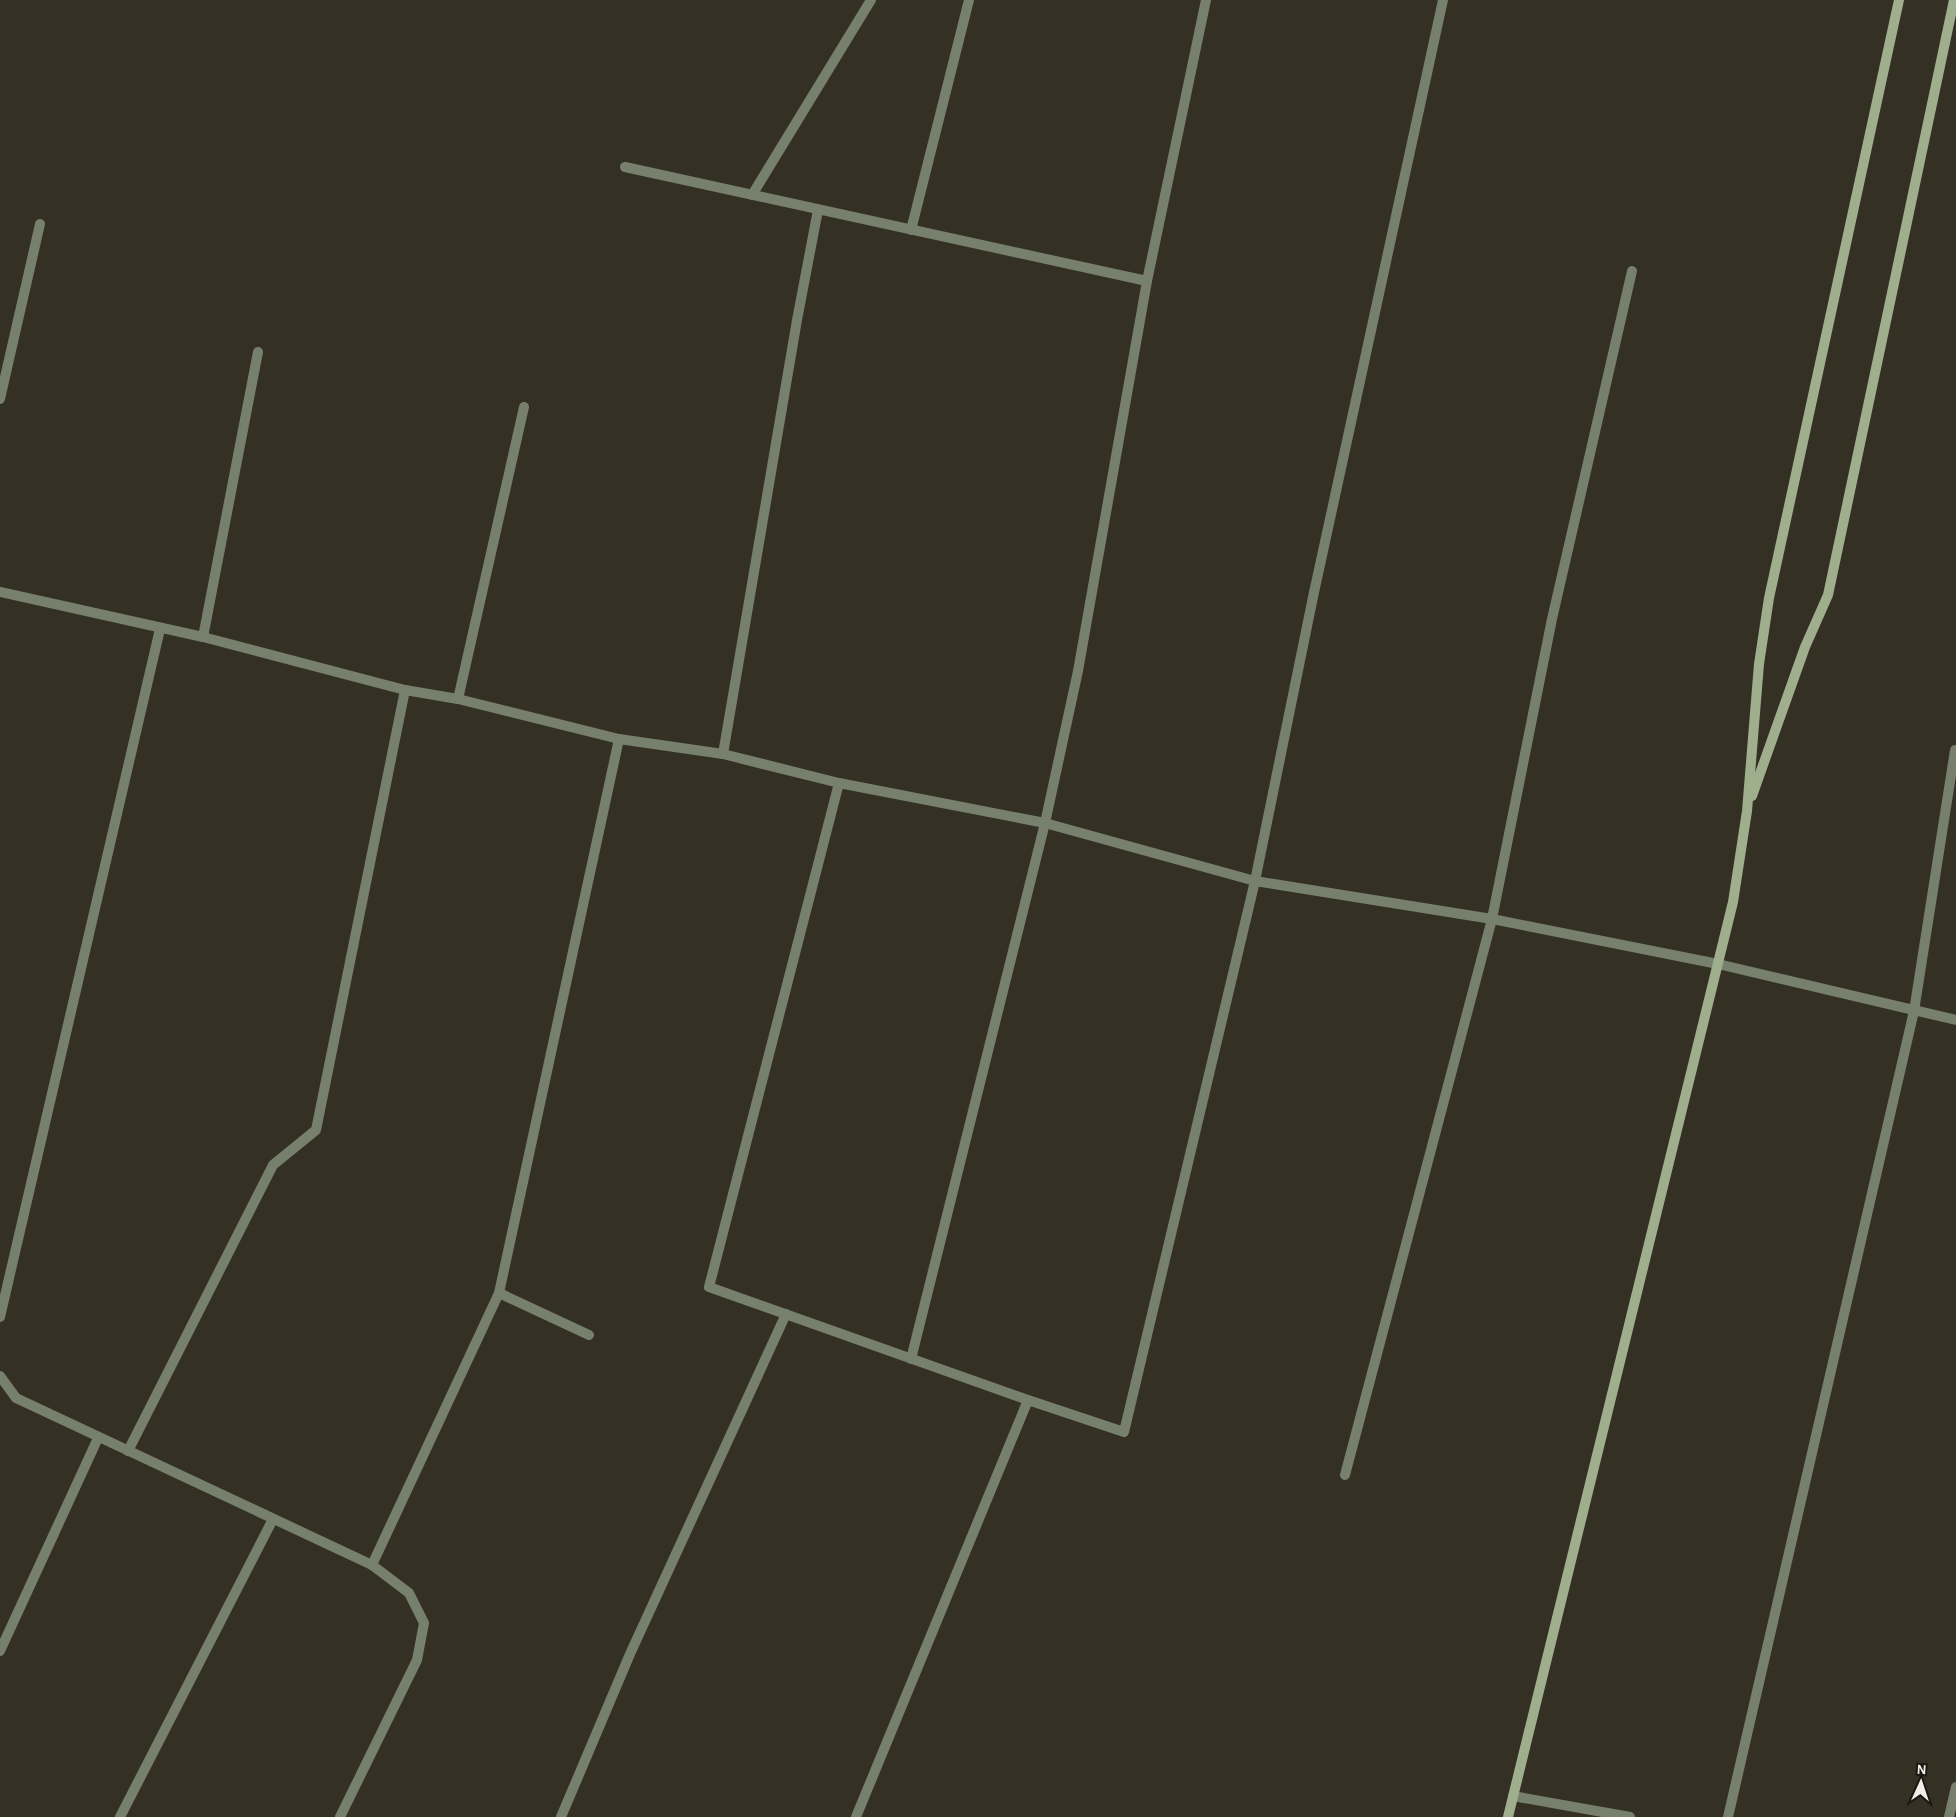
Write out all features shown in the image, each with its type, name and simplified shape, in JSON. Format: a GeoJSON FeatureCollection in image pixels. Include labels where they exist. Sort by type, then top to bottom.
{"type":"FeatureCollection","features":[{"type":"Feature","properties":{"kind":"street"},"geometry":{"type":"LineString","coordinates":[[752,195],[871,0]]}},
{"type":"Feature","properties":{"kind":"street"},"geometry":{"type":"LineString","coordinates":[[911,230],[968,0]]}},
{"type":"Feature","properties":{"kind":"street"},"geometry":{"type":"LineString","coordinates":[[911,1359],[1045,823],[1078,671],[1146,281],[1206,0]]}},
{"type":"Feature","properties":{"kind":"street"},"geometry":{"type":"LineString","coordinates":[[838,783],[710,1287],[1028,1400],[1124,1432],[1255,881],[1312,597],[1443,0]]}},
{"type":"Feature","properties":{"kind":"street"},"geometry":{"type":"LineString","coordinates":[[1508,1817],[1733,902],[1747,811],[1759,664],[1769,598],[1899,0]]}},
{"type":"Feature","properties":{"kind":"street"},"geometry":{"type":"LineString","coordinates":[[1747,811],[1805,646],[1828,595],[1954,0]]}},
{"type":"Feature","properties":{"kind":"street"},"geometry":{"type":"LineString","coordinates":[[625,168],[1146,281]]}},
{"type":"Feature","properties":{"kind":"street"},"geometry":{"type":"LineString","coordinates":[[723,754],[818,210]]}},
{"type":"Feature","properties":{"kind":"street"},"geometry":{"type":"LineString","coordinates":[[0,399],[40,224]]}},
{"type":"Feature","properties":{"kind":"street"},"geometry":{"type":"LineString","coordinates":[[1345,1475],[1492,919],[1552,619],[1632,271]]}},
{"type":"Feature","properties":{"kind":"street"},"geometry":{"type":"LineString","coordinates":[[203,637],[258,352]]}},
{"type":"Feature","properties":{"kind":"street"},"geometry":{"type":"LineString","coordinates":[[458,699],[524,407]]}},
{"type":"Feature","properties":{"kind":"street"},"geometry":{"type":"LineString","coordinates":[[0,592],[203,637],[405,690],[458,699],[619,739],[723,754],[838,783],[1045,823],[1255,881],[1492,919],[1718,964],[1956,1020]]}},
{"type":"Feature","properties":{"kind":"street"},"geometry":{"type":"LineString","coordinates":[[0,1316],[160,629]]}},
{"type":"Feature","properties":{"kind":"street"},"geometry":{"type":"LineString","coordinates":[[128,1451],[273,1165],[316,1130],[405,690]]}},
{"type":"Feature","properties":{"kind":"street"},"geometry":{"type":"LineString","coordinates":[[372,1565],[499,1293],[619,739]]}},
{"type":"Feature","properties":{"kind":"street"},"geometry":{"type":"LineString","coordinates":[[1728,1817],[1914,1011],[1955,750]]}},
{"type":"Feature","properties":{"kind":"street"},"geometry":{"type":"LineString","coordinates":[[499,1293],[589,1334]]}},
{"type":"Feature","properties":{"kind":"street"},"geometry":{"type":"LineString","coordinates":[[561,1817],[630,1654],[786,1314]]}},
{"type":"Feature","properties":{"kind":"street"},"geometry":{"type":"LineString","coordinates":[[0,1376],[16,1398],[372,1565],[409,1593],[424,1623],[417,1660],[340,1817]]}},
{"type":"Feature","properties":{"kind":"street"},"geometry":{"type":"LineString","coordinates":[[856,1817],[1028,1400]]}},
{"type":"Feature","properties":{"kind":"street"},"geometry":{"type":"LineString","coordinates":[[0,1651],[98,1438]]}},
{"type":"Feature","properties":{"kind":"street"},"geometry":{"type":"LineString","coordinates":[[120,1817],[273,1519]]}},
{"type":"Feature","properties":{"kind":"street"},"geometry":{"type":"LineString","coordinates":[[1949,1817],[1956,1787]]}},
{"type":"Feature","properties":{"kind":"street"},"geometry":{"type":"LineString","coordinates":[[1513,1796],[1630,1817]]}}]}
